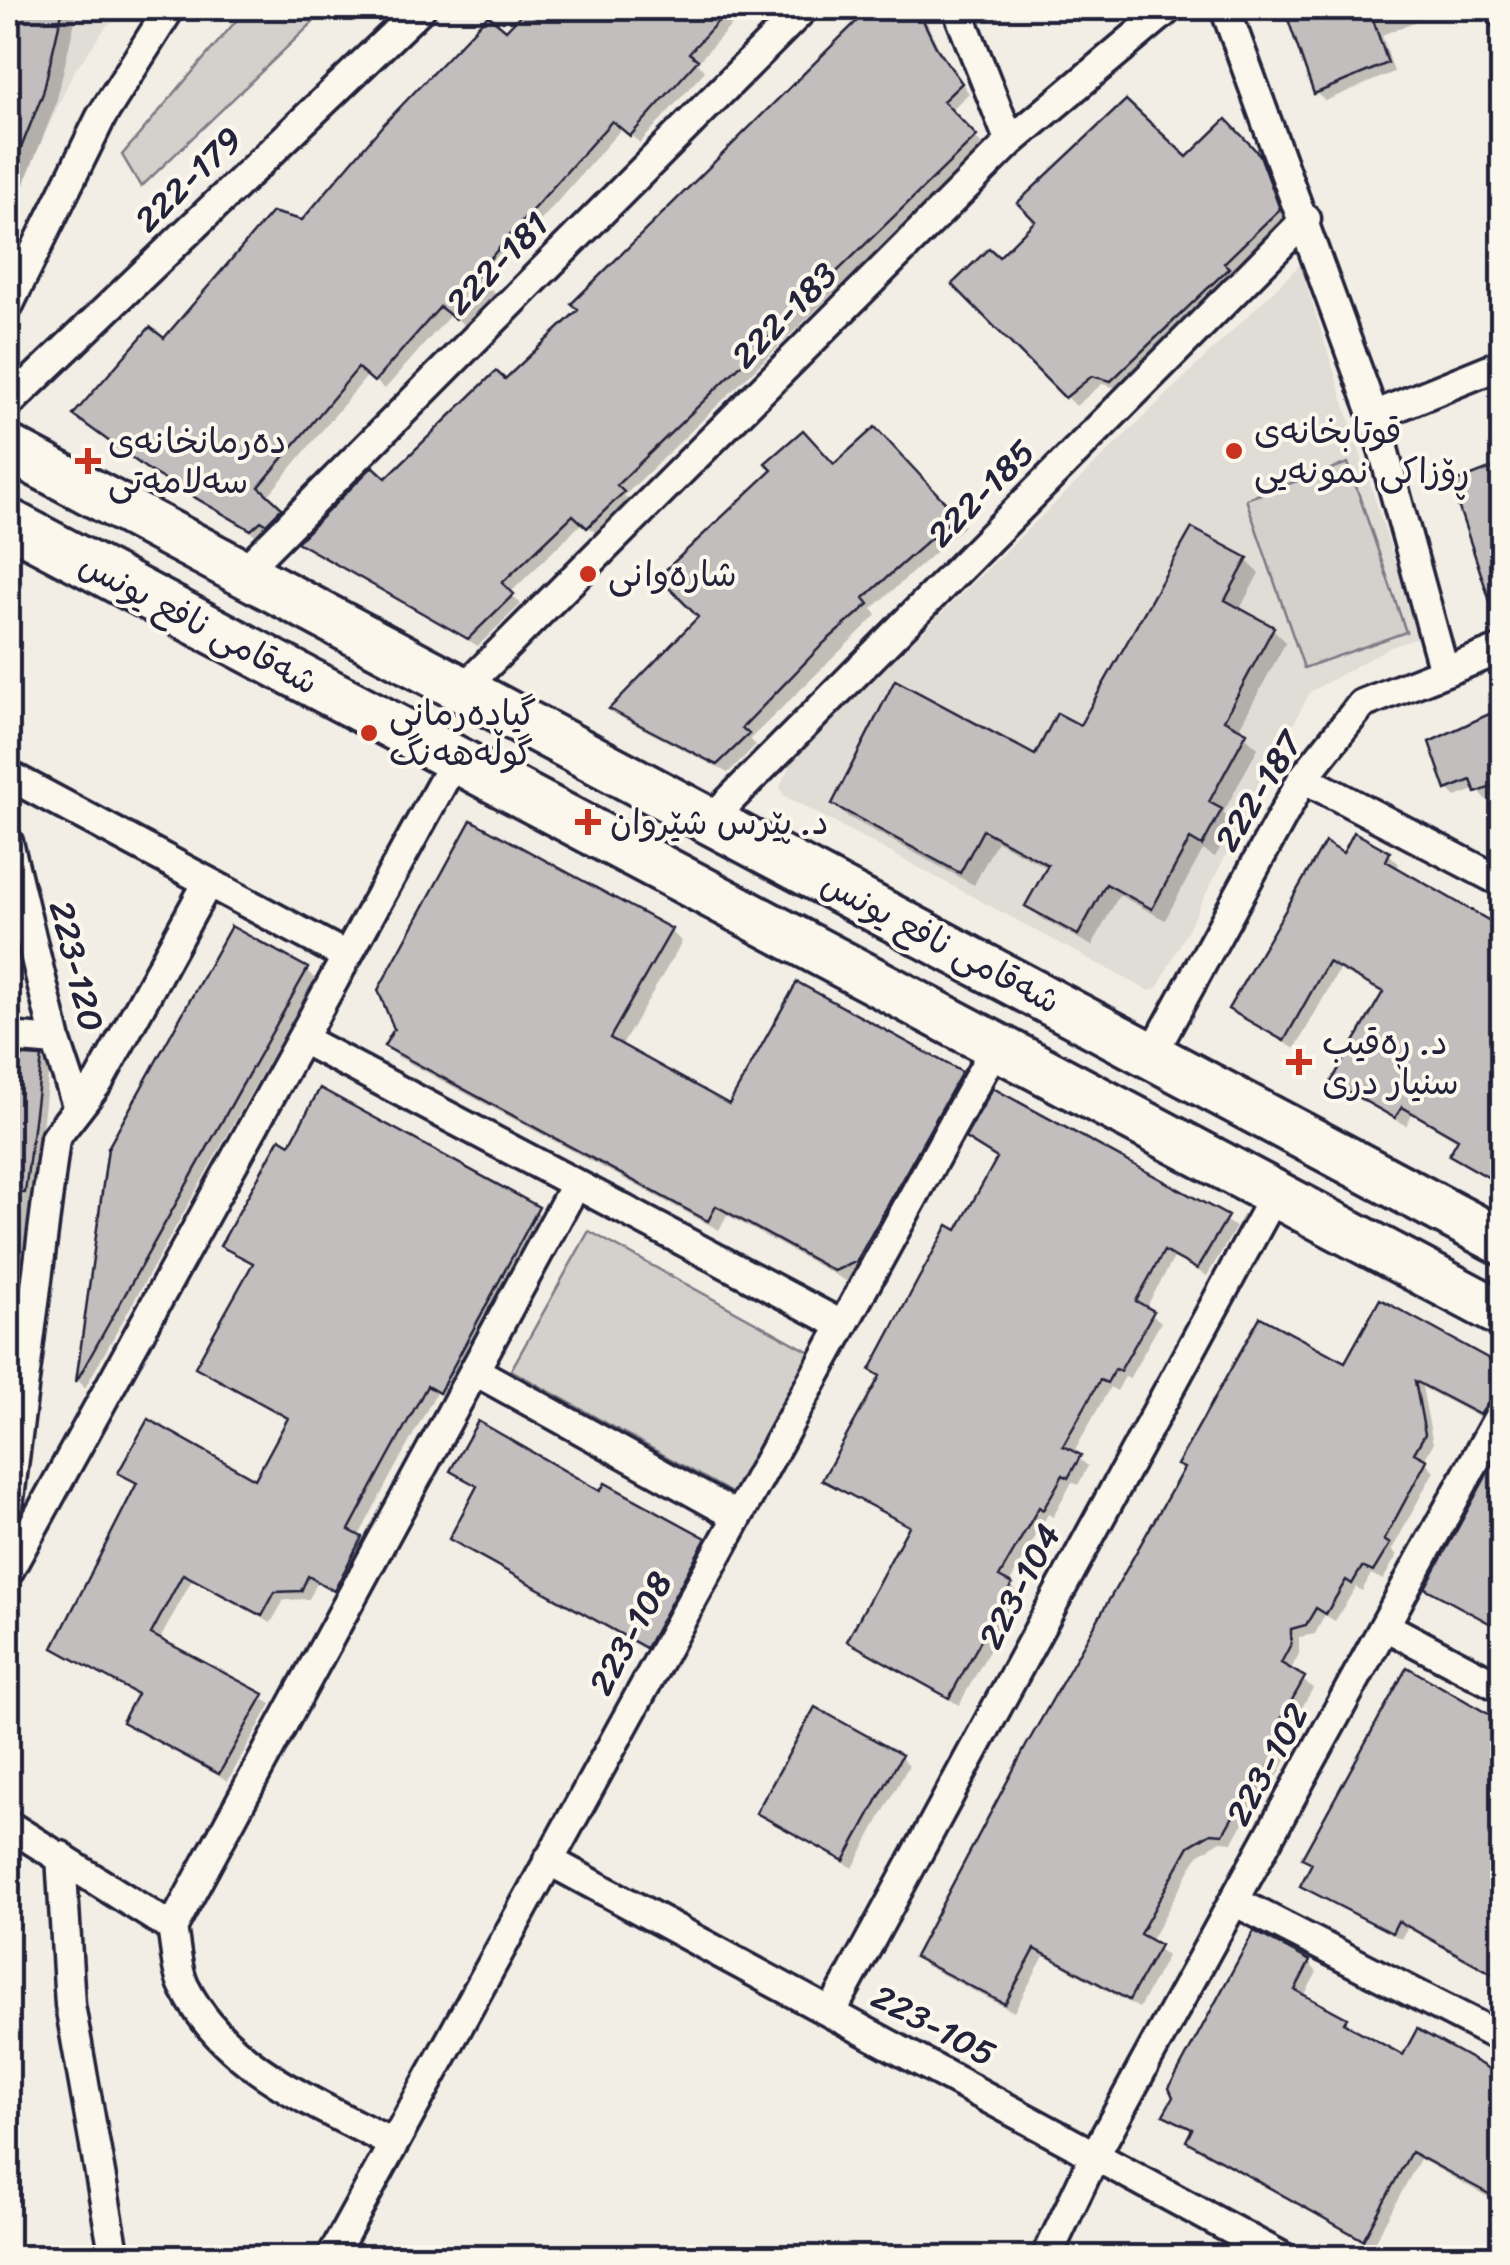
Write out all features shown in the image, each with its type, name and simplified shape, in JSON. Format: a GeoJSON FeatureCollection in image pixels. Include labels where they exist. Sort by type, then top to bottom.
{"type":"FeatureCollection","features":[{"type":"Feature","properties":{"kind":"main road"},"geometry":{"type":"LineString","coordinates":[[8,419],[71,455],[100,496]]}},
{"type":"Feature","properties":{"kind":"main road","name":"شەقامی نافع یونس"},"geometry":{"type":"LineString","coordinates":[[8,448],[1502,1242]]}},
{"type":"Feature","properties":{"kind":"main road","name":"شەقامی نافع یونس"},"geometry":{"type":"LineString","coordinates":[[8,522],[1502,1314]]}},
{"type":"Feature","properties":{"kind":"main road"},"geometry":{"type":"LineString","coordinates":[[814,949],[846,892]]}},
{"type":"Feature","properties":{"kind":"street"},"geometry":{"type":"LineString","coordinates":[[8,306],[101,117],[170,8]]}},
{"type":"Feature","properties":{"kind":"street","name":"222-179"},"geometry":{"type":"LineString","coordinates":[[8,404],[420,8]]}},
{"type":"Feature","properties":{"kind":"street","name":"222-181"},"geometry":{"type":"LineString","coordinates":[[244,571],[804,8]]}},
{"type":"Feature","properties":{"kind":"street"},"geometry":{"type":"LineString","coordinates":[[957,8],[1010,142]]}},
{"type":"Feature","properties":{"kind":"street","name":"222-183"},"geometry":{"type":"LineString","coordinates":[[463,689],[1010,142],[1169,8]]}},
{"type":"Feature","properties":{"kind":"street"},"geometry":{"type":"LineString","coordinates":[[1225,8],[1306,219],[1374,416],[1444,671]]}},
{"type":"Feature","properties":{"kind":"street","name":"222-185"},"geometry":{"type":"LineString","coordinates":[[710,820],[1306,219]]}},
{"type":"Feature","properties":{"kind":"street"},"geometry":{"type":"LineString","coordinates":[[1374,416],[1502,364]]}},
{"type":"Feature","properties":{"kind":"street","name":"222-187"},"geometry":{"type":"LineString","coordinates":[[1153,1054],[1303,778],[1362,704],[1502,649]]}},
{"type":"Feature","properties":{"kind":"street"},"geometry":{"type":"LineString","coordinates":[[8,1572],[456,758]]}},
{"type":"Feature","properties":{"kind":"street"},"geometry":{"type":"LineString","coordinates":[[8,775],[346,956]]}},
{"type":"Feature","properties":{"kind":"street"},"geometry":{"type":"LineString","coordinates":[[1303,778],[1502,882]]}},
{"type":"Feature","properties":{"kind":"street","name":"223-120"},"geometry":{"type":"LineString","coordinates":[[8,842],[56,1041],[78,1108]]}},
{"type":"Feature","properties":{"kind":"street"},"geometry":{"type":"LineString","coordinates":[[8,1506],[55,1138],[99,1081],[207,884]]}},
{"type":"Feature","properties":{"kind":"street"},"geometry":{"type":"LineString","coordinates":[[8,1037],[56,1041]]}},
{"type":"Feature","properties":{"kind":"street"},"geometry":{"type":"LineString","coordinates":[[302,1039],[842,1325]]}},
{"type":"Feature","properties":{"kind":"street","name":"223-108"},"geometry":{"type":"LineString","coordinates":[[330,2258],[996,1046]]}},
{"type":"Feature","properties":{"kind":"street"},"geometry":{"type":"LineString","coordinates":[[393,2144],[269,2078],[216,2034],[183,1986],[172,1928],[477,1372],[575,1185]]}},
{"type":"Feature","properties":{"kind":"street","name":"223-104"},"geometry":{"type":"LineString","coordinates":[[831,2013],[1274,1196]]}},
{"type":"Feature","properties":{"kind":"street"},"geometry":{"type":"LineString","coordinates":[[477,1372],[737,1516]]}},
{"type":"Feature","properties":{"kind":"street","name":"223-102"},"geometry":{"type":"LineString","coordinates":[[1046,2258],[1096,2153],[1502,1411]]}},
{"type":"Feature","properties":{"kind":"street"},"geometry":{"type":"LineString","coordinates":[[1385,1626],[1502,1688]]}},
{"type":"Feature","properties":{"kind":"street"},"geometry":{"type":"LineString","coordinates":[[8,1825],[172,1928]]}},
{"type":"Feature","properties":{"kind":"street"},"geometry":{"type":"LineString","coordinates":[[62,1856],[70,2006],[115,2258]]}},
{"type":"Feature","properties":{"kind":"street","name":"223-105"},"geometry":{"type":"LineString","coordinates":[[548,1860],[1284,2258]]}},
{"type":"Feature","properties":{"kind":"street"},"geometry":{"type":"LineString","coordinates":[[1234,1901],[1502,2038]]}},
{"type":"Feature","properties":{"kind":"shaded area"},"geometry":{"type":"Polygon","coordinates":[[[8,8],[137,8],[128,19],[108,24],[73,73],[8,215],[8,8]]]}},
{"type":"Feature","properties":{"kind":"shaded area"},"geometry":{"type":"Polygon","coordinates":[[[247,8],[328,8],[141,187],[122,155],[247,8]]]}},
{"type":"Feature","properties":{"kind":"shaded area","name":"قوتابخانەی ڕۆزاکی نمونەیی"},"geometry":{"type":"Polygon","coordinates":[[[1300,265],[1419,637],[1386,649],[1310,692],[1158,987],[1149,991],[783,795],[780,786],[795,756],[1300,265]]]}},
{"type":"Feature","properties":{"kind":"shaded area"},"geometry":{"type":"Polygon","coordinates":[[[1348,463],[1406,632],[1304,668],[1246,499],[1348,463]]]}},
{"type":"Feature","properties":{"kind":"shaded area"},"geometry":{"type":"Polygon","coordinates":[[[589,1231],[819,1357],[739,1497],[511,1370],[589,1231]]]}},
{"type":"Feature","properties":{"kind":"building"},"geometry":{"type":"Polygon","coordinates":[[[8,8],[63,8],[43,93],[9,178],[8,8]]]}},
{"type":"Feature","properties":{"kind":"building"},"geometry":{"type":"Polygon","coordinates":[[[527,8],[730,8],[689,53],[698,60],[630,136],[612,121],[511,234],[477,274],[487,283],[455,319],[440,307],[374,382],[358,368],[259,487],[282,508],[266,524],[261,521],[251,530],[151,472],[73,415],[150,327],[164,338],[272,212],[302,220],[382,126],[488,15],[506,30],[527,8]]]}},
{"type":"Feature","properties":{"kind":"building"},"geometry":{"type":"Polygon","coordinates":[[[870,8],[917,8],[936,47],[962,83],[943,101],[977,136],[617,485],[624,492],[587,528],[573,515],[502,583],[514,594],[468,639],[297,542],[373,466],[386,478],[496,371],[505,379],[578,310],[571,304],[870,8]]]}},
{"type":"Feature","properties":{"kind":"building"},"geometry":{"type":"Polygon","coordinates":[[[1284,8],[1369,8],[1388,63],[1314,94],[1284,8]]]}},
{"type":"Feature","properties":{"kind":"building"},"geometry":{"type":"Polygon","coordinates":[[[1126,100],[1187,157],[1226,119],[1260,155],[1280,209],[1224,263],[1229,268],[1111,381],[1092,376],[1065,398],[952,284],[989,248],[999,257],[1035,221],[1017,203],[1126,100]]]}},
{"type":"Feature","properties":{"kind":"building"},"geometry":{"type":"Polygon","coordinates":[[[875,427],[957,515],[864,598],[869,604],[825,642],[742,728],[749,734],[717,765],[609,709],[698,617],[658,577],[772,470],[765,463],[803,430],[834,464],[875,427]]]}},
{"type":"Feature","properties":{"kind":"building"},"geometry":{"type":"Polygon","coordinates":[[[1502,464],[1502,621],[1497,622],[1451,484],[1502,464]]]}},
{"type":"Feature","properties":{"kind":"building"},"geometry":{"type":"Polygon","coordinates":[[[1192,528],[1248,558],[1225,600],[1274,627],[1224,720],[1247,732],[1209,802],[1222,809],[1202,846],[1190,839],[1152,909],[1106,884],[1078,935],[1025,906],[1048,865],[983,830],[960,873],[832,804],[895,680],[1035,755],[1057,713],[1080,725],[1192,528]]]}},
{"type":"Feature","properties":{"kind":"building"},"geometry":{"type":"Polygon","coordinates":[[[1502,708],[1502,783],[1476,793],[1471,780],[1446,790],[1429,742],[1502,708]]]}},
{"type":"Feature","properties":{"kind":"building"},"geometry":{"type":"Polygon","coordinates":[[[471,820],[672,929],[610,1038],[729,1104],[797,982],[962,1072],[856,1262],[834,1271],[716,1206],[708,1221],[384,1046],[394,1029],[378,990],[471,820]]]}},
{"type":"Feature","properties":{"kind":"building"},"geometry":{"type":"Polygon","coordinates":[[[1354,832],[1390,852],[1386,861],[1502,928],[1502,1185],[1449,1155],[1458,1139],[1402,1107],[1395,1118],[1331,1082],[1383,992],[1328,962],[1284,1041],[1228,1009],[1325,842],[1343,853],[1354,832]]]}},
{"type":"Feature","properties":{"kind":"building"},"geometry":{"type":"Polygon","coordinates":[[[231,926],[308,968],[76,1382],[108,1148],[231,926]]]}},
{"type":"Feature","properties":{"kind":"building"},"geometry":{"type":"Polygon","coordinates":[[[8,1055],[42,1057],[25,1193],[8,1192],[8,1055]]]}},
{"type":"Feature","properties":{"kind":"building"},"geometry":{"type":"Polygon","coordinates":[[[320,1088],[539,1207],[439,1393],[427,1386],[381,1470],[349,1530],[362,1537],[334,1591],[308,1576],[301,1591],[275,1592],[262,1616],[183,1574],[151,1634],[264,1694],[219,1774],[122,1722],[137,1694],[53,1648],[137,1483],[118,1473],[148,1419],[255,1479],[288,1418],[195,1367],[253,1263],[220,1246],[280,1138],[290,1144],[320,1088]]]}},
{"type":"Feature","properties":{"kind":"building"},"geometry":{"type":"Polygon","coordinates":[[[993,1088],[1228,1216],[1197,1269],[1164,1251],[1136,1301],[1154,1311],[1120,1371],[1115,1369],[1107,1383],[1100,1380],[1063,1446],[1081,1455],[1068,1478],[1063,1475],[1043,1510],[1039,1507],[999,1577],[1012,1584],[949,1698],[847,1641],[909,1526],[822,1480],[880,1376],[870,1370],[919,1278],[948,1225],[957,1230],[997,1158],[965,1138],[993,1088]]]}},
{"type":"Feature","properties":{"kind":"building"},"geometry":{"type":"Polygon","coordinates":[[[1380,1299],[1502,1366],[1502,1394],[1492,1397],[1480,1415],[1415,1381],[1425,1434],[1414,1453],[1427,1460],[1384,1540],[1390,1544],[1373,1572],[1362,1567],[1352,1584],[1346,1580],[1326,1614],[1316,1608],[1306,1625],[1291,1629],[1291,1644],[1281,1663],[1305,1677],[1275,1730],[1286,1735],[1256,1791],[1250,1787],[1223,1834],[1211,1833],[1189,1846],[1140,1934],[1160,1945],[1129,2000],[1035,1949],[1005,2004],[914,1957],[1026,1746],[1184,1468],[1177,1465],[1260,1317],[1345,1362],[1380,1299]]]}},
{"type":"Feature","properties":{"kind":"building"},"geometry":{"type":"Polygon","coordinates":[[[478,1421],[600,1491],[605,1483],[706,1538],[646,1648],[449,1539],[477,1486],[450,1471],[478,1421]]]}},
{"type":"Feature","properties":{"kind":"building"},"geometry":{"type":"Polygon","coordinates":[[[1502,1447],[1502,1630],[1425,1588],[1502,1447]]]}},
{"type":"Feature","properties":{"kind":"building"},"geometry":{"type":"Polygon","coordinates":[[[1407,1667],[1502,1722],[1502,1979],[1398,1921],[1392,1933],[1300,1886],[1312,1863],[1302,1858],[1407,1667]]]}},
{"type":"Feature","properties":{"kind":"building"},"geometry":{"type":"Polygon","coordinates":[[[815,1707],[902,1755],[844,1861],[756,1813],[815,1707]]]}},
{"type":"Feature","properties":{"kind":"building"},"geometry":{"type":"Polygon","coordinates":[[[1254,1931],[1310,1961],[1295,1990],[1347,2018],[1344,2023],[1403,2055],[1417,2029],[1502,2076],[1502,2201],[1411,2152],[1363,2240],[1186,2141],[1192,2129],[1163,2115],[1173,2097],[1169,2088],[1254,1931]]]}},
{"type":"Feature","properties":{"kind":"place","name":"قوتابخانەی ڕۆزاکی نمونەیی"},"geometry":{"type":"Point","coordinates":[1234,451]}},
{"type":"Feature","properties":{"kind":"place","name":"دەرمانخانەی سەلامەتی"},"geometry":{"type":"Point","coordinates":[88,461]}},
{"type":"Feature","properties":{"kind":"place","name":"شارەوانی"},"geometry":{"type":"Point","coordinates":[588,574]}},
{"type":"Feature","properties":{"kind":"place","name":"گیادەرمانی گوڵەهەنگ"},"geometry":{"type":"Point","coordinates":[369,733]}},
{"type":"Feature","properties":{"kind":"place","name":"د. پێرس شێروان"},"geometry":{"type":"Point","coordinates":[588,822]}},
{"type":"Feature","properties":{"kind":"place","name":"د. ڕەقیب سنیار دری"},"geometry":{"type":"Point","coordinates":[1299,1062]}}]}
